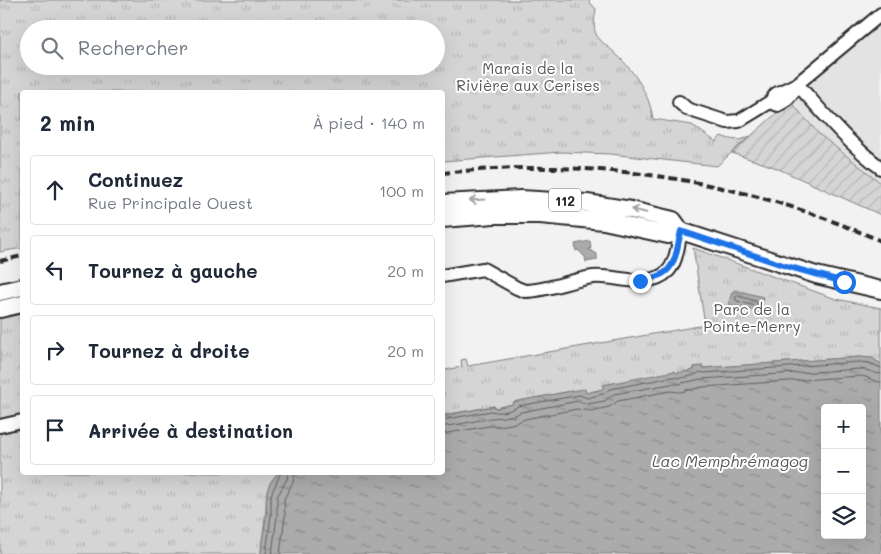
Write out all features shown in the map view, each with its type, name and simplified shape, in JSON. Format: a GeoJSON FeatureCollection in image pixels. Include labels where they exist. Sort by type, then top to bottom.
{"type":"FeatureCollection","features":[{"type":"Feature","properties":{"kind":"main road","name":"112"},"geometry":{"type":"LineString","coordinates":[[445,203],[521,199],[587,202],[673,220],[681,231]]}},
{"type":"Feature","properties":{"kind":"main road","name":"112"},"geometry":{"type":"LineString","coordinates":[[445,219],[494,215],[540,215],[604,221],[668,235],[681,231],[794,268],[881,290]]}},
{"type":"Feature","properties":{"kind":"main road"},"geometry":{"type":"LineString","coordinates":[[0,292],[20,287]]}},
{"type":"Feature","properties":{"kind":"main road"},"geometry":{"type":"LineString","coordinates":[[0,309],[20,304]]}},
{"type":"Feature","properties":{"kind":"lane"},"geometry":{"type":"LineString","coordinates":[[679,102],[687,109],[730,122],[739,121],[770,102],[776,94],[797,84],[881,14]]}},
{"type":"Feature","properties":{"kind":"lane"},"geometry":{"type":"LineString","coordinates":[[797,84],[854,147],[881,168]]}},
{"type":"Feature","properties":{"kind":"lane"},"geometry":{"type":"LineString","coordinates":[[445,275],[480,269],[486,270],[525,291],[595,277],[630,281],[649,279],[665,273],[672,266],[681,231]]}},
{"type":"Feature","properties":{"kind":"lane"},"geometry":{"type":"LineString","coordinates":[[0,426],[20,421]]}},
{"type":"Feature","properties":{"kind":"shaded area"},"geometry":{"type":"Polygon","coordinates":[[[881,24],[881,183],[819,134],[790,101],[881,24]]]}},
{"type":"Feature","properties":{"kind":"green space","name":"Marais de la Rivière aux Cerises"},"geometry":{"type":"Polygon","coordinates":[[[0,0],[588,0],[596,9],[595,33],[635,76],[645,92],[653,119],[692,125],[716,142],[721,136],[736,140],[750,136],[717,166],[610,154],[561,152],[445,161],[445,90],[20,90],[20,248],[0,252],[0,0]]]}},
{"type":"Feature","properties":{"kind":"green space"},"geometry":{"type":"Polygon","coordinates":[[[790,101],[819,134],[881,183],[881,215],[774,167],[732,153],[790,101]]]}},
{"type":"Feature","properties":{"kind":"green space","name":"Parc de la Pointe-Merry"},"geometry":{"type":"Polygon","coordinates":[[[693,248],[836,299],[881,308],[881,364],[872,358],[859,357],[703,368],[702,366],[676,374],[675,372],[603,385],[604,389],[586,393],[577,390],[513,402],[513,404],[495,408],[494,406],[445,415],[445,370],[462,367],[461,360],[466,359],[468,366],[705,325],[693,248]]]}},
{"type":"Feature","properties":{"kind":"green space"},"geometry":{"type":"Polygon","coordinates":[[[20,312],[20,475],[276,475],[270,484],[267,494],[261,554],[0,554],[0,317],[20,312]]]}},
{"type":"Feature","properties":{"kind":"water"},"geometry":{"type":"Polygon","coordinates":[[[590,241],[590,250],[597,254],[597,260],[586,262],[585,257],[578,250],[576,251],[575,244],[590,241]]]}},
{"type":"Feature","properties":{"kind":"water"},"geometry":{"type":"Polygon","coordinates":[[[735,290],[763,297],[761,311],[730,305],[732,292],[735,290]]]}},
{"type":"Feature","properties":{"kind":"water","name":"Lac Memphrémagog"},"geometry":{"type":"Polygon","coordinates":[[[859,357],[872,358],[881,364],[881,554],[261,554],[267,494],[270,484],[276,475],[445,475],[445,416],[494,406],[495,408],[513,404],[513,402],[577,390],[585,389],[586,393],[603,389],[603,385],[675,371],[676,373],[694,370],[694,367],[703,366],[703,368],[859,357]]]}},
{"type":"Feature","properties":{"kind":"railway"},"geometry":{"type":"LineString","coordinates":[[445,173],[556,168],[612,171],[666,177],[774,202],[827,219],[881,241]]}},
{"type":"Feature","properties":{"kind":"railway"},"geometry":{"type":"LineString","coordinates":[[0,261],[20,256]]}},
{"type":"Feature","properties":{"kind":"route"},"geometry":{"type":"LineString","coordinates":[[640,281],[655,278],[669,270],[674,261],[681,231],[786,266],[844,282]]}}]}
